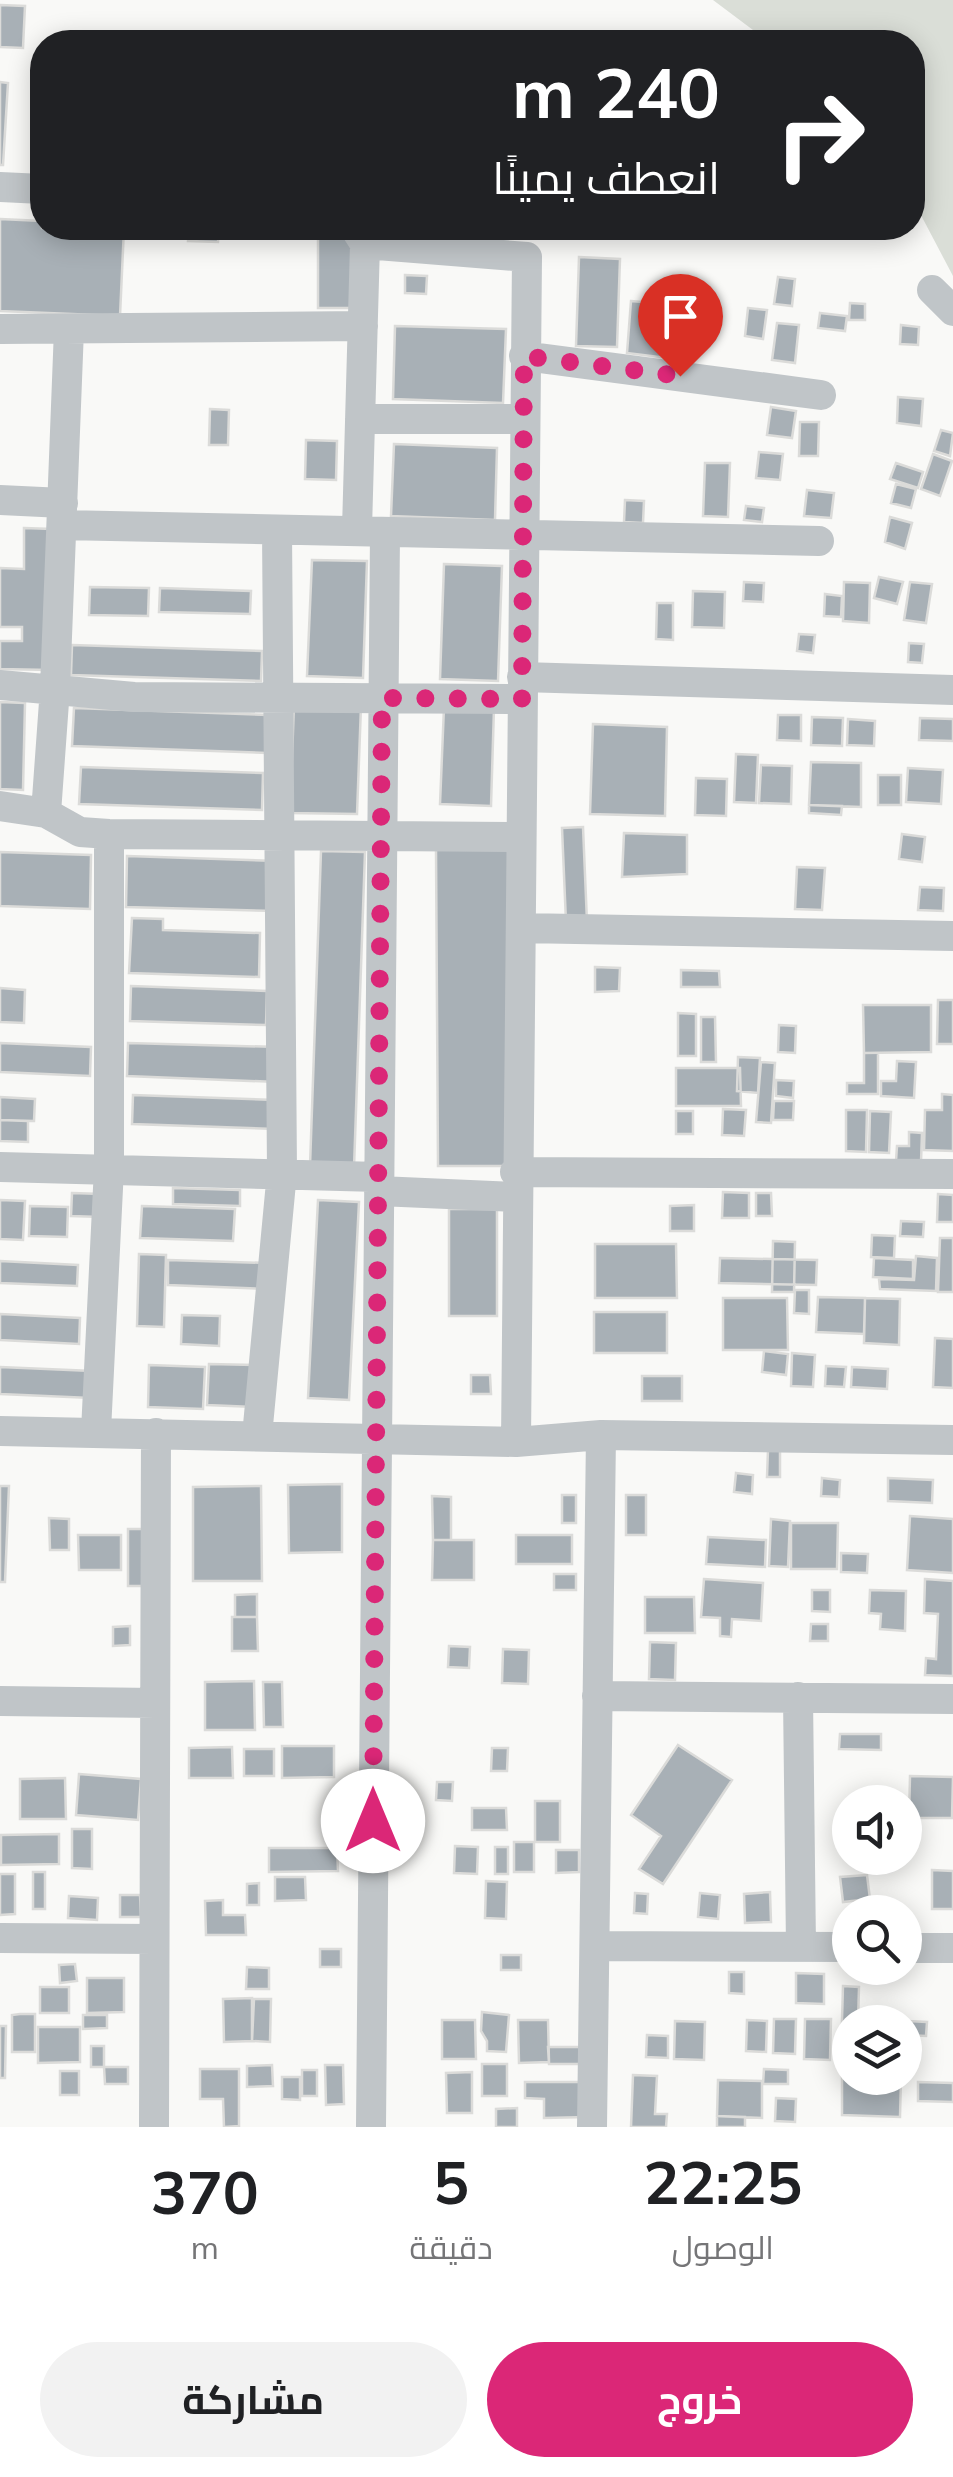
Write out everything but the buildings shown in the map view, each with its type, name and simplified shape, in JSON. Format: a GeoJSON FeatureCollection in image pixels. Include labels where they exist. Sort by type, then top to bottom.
{"type":"FeatureCollection","features":[{"type":"Feature","properties":{"kind":"street"},"geometry":{"type":"LineString","coordinates":[[0,188],[30,189]]}},
{"type":"Feature","properties":{"kind":"street"},"geometry":{"type":"LineString","coordinates":[[360,240],[360,420],[382,698],[371,2127]]}},
{"type":"Feature","properties":{"kind":"street"},"geometry":{"type":"LineString","coordinates":[[390,240],[527,258],[516,1442]]}},
{"type":"Feature","properties":{"kind":"street"},"geometry":{"type":"LineString","coordinates":[[0,329],[363,326]]}},
{"type":"Feature","properties":{"kind":"street"},"geometry":{"type":"LineString","coordinates":[[46,813],[55,688],[69,328]]}},
{"type":"Feature","properties":{"kind":"street"},"geometry":{"type":"LineString","coordinates":[[524,356],[821,395]]}},
{"type":"Feature","properties":{"kind":"street"},"geometry":{"type":"LineString","coordinates":[[360,420],[525,419]]}},
{"type":"Feature","properties":{"kind":"street"},"geometry":{"type":"LineString","coordinates":[[0,500],[62,514],[277,530],[819,542]]}},
{"type":"Feature","properties":{"kind":"street"},"geometry":{"type":"LineString","coordinates":[[258,1436],[282,1172],[277,530]]}},
{"type":"Feature","properties":{"kind":"street"},"geometry":{"type":"LineString","coordinates":[[0,684],[134,697],[382,698],[522,688],[953,690]]}},
{"type":"Feature","properties":{"kind":"street"},"geometry":{"type":"LineString","coordinates":[[0,806],[46,813],[80,832],[109,834],[519,838]]}},
{"type":"Feature","properties":{"kind":"street"},"geometry":{"type":"LineString","coordinates":[[96,1432],[109,1168],[109,834]]}},
{"type":"Feature","properties":{"kind":"street"},"geometry":{"type":"LineString","coordinates":[[522,928],[953,936]]}},
{"type":"Feature","properties":{"kind":"street"},"geometry":{"type":"LineString","coordinates":[[0,1167],[282,1172],[379,1184],[516,1185],[953,1174]]}},
{"type":"Feature","properties":{"kind":"street"},"geometry":{"type":"LineString","coordinates":[[0,1431],[516,1442],[601,1436],[953,1440]]}},
{"type":"Feature","properties":{"kind":"street"},"geometry":{"type":"LineString","coordinates":[[154,2127],[156,1433]]}},
{"type":"Feature","properties":{"kind":"street"},"geometry":{"type":"LineString","coordinates":[[592,2127],[601,1436]]}},
{"type":"Feature","properties":{"kind":"street"},"geometry":{"type":"LineString","coordinates":[[597,1696],[953,1699]]}},
{"type":"Feature","properties":{"kind":"street"},"geometry":{"type":"LineString","coordinates":[[798,1696],[801,1947]]}},
{"type":"Feature","properties":{"kind":"street"},"geometry":{"type":"LineString","coordinates":[[0,1701],[155,1703]]}},
{"type":"Feature","properties":{"kind":"street"},"geometry":{"type":"LineString","coordinates":[[0,1938],[154,1939]]}},
{"type":"Feature","properties":{"kind":"street"},"geometry":{"type":"LineString","coordinates":[[595,1946],[832,1947]]}},
{"type":"Feature","properties":{"kind":"street"},"geometry":{"type":"LineString","coordinates":[[922,1948],[953,1948]]}},
{"type":"Feature","properties":{"kind":"shaded area"},"geometry":{"type":"Polygon","coordinates":[[[713,0],[953,0],[953,276],[925,223],[925,30],[753,30],[713,0]]]}},
{"type":"Feature","properties":{"kind":"route"},"geometry":{"type":"LineString","coordinates":[[373,1821],[382,698],[522,699],[526,534],[524,356],[680,376]]}}]}
